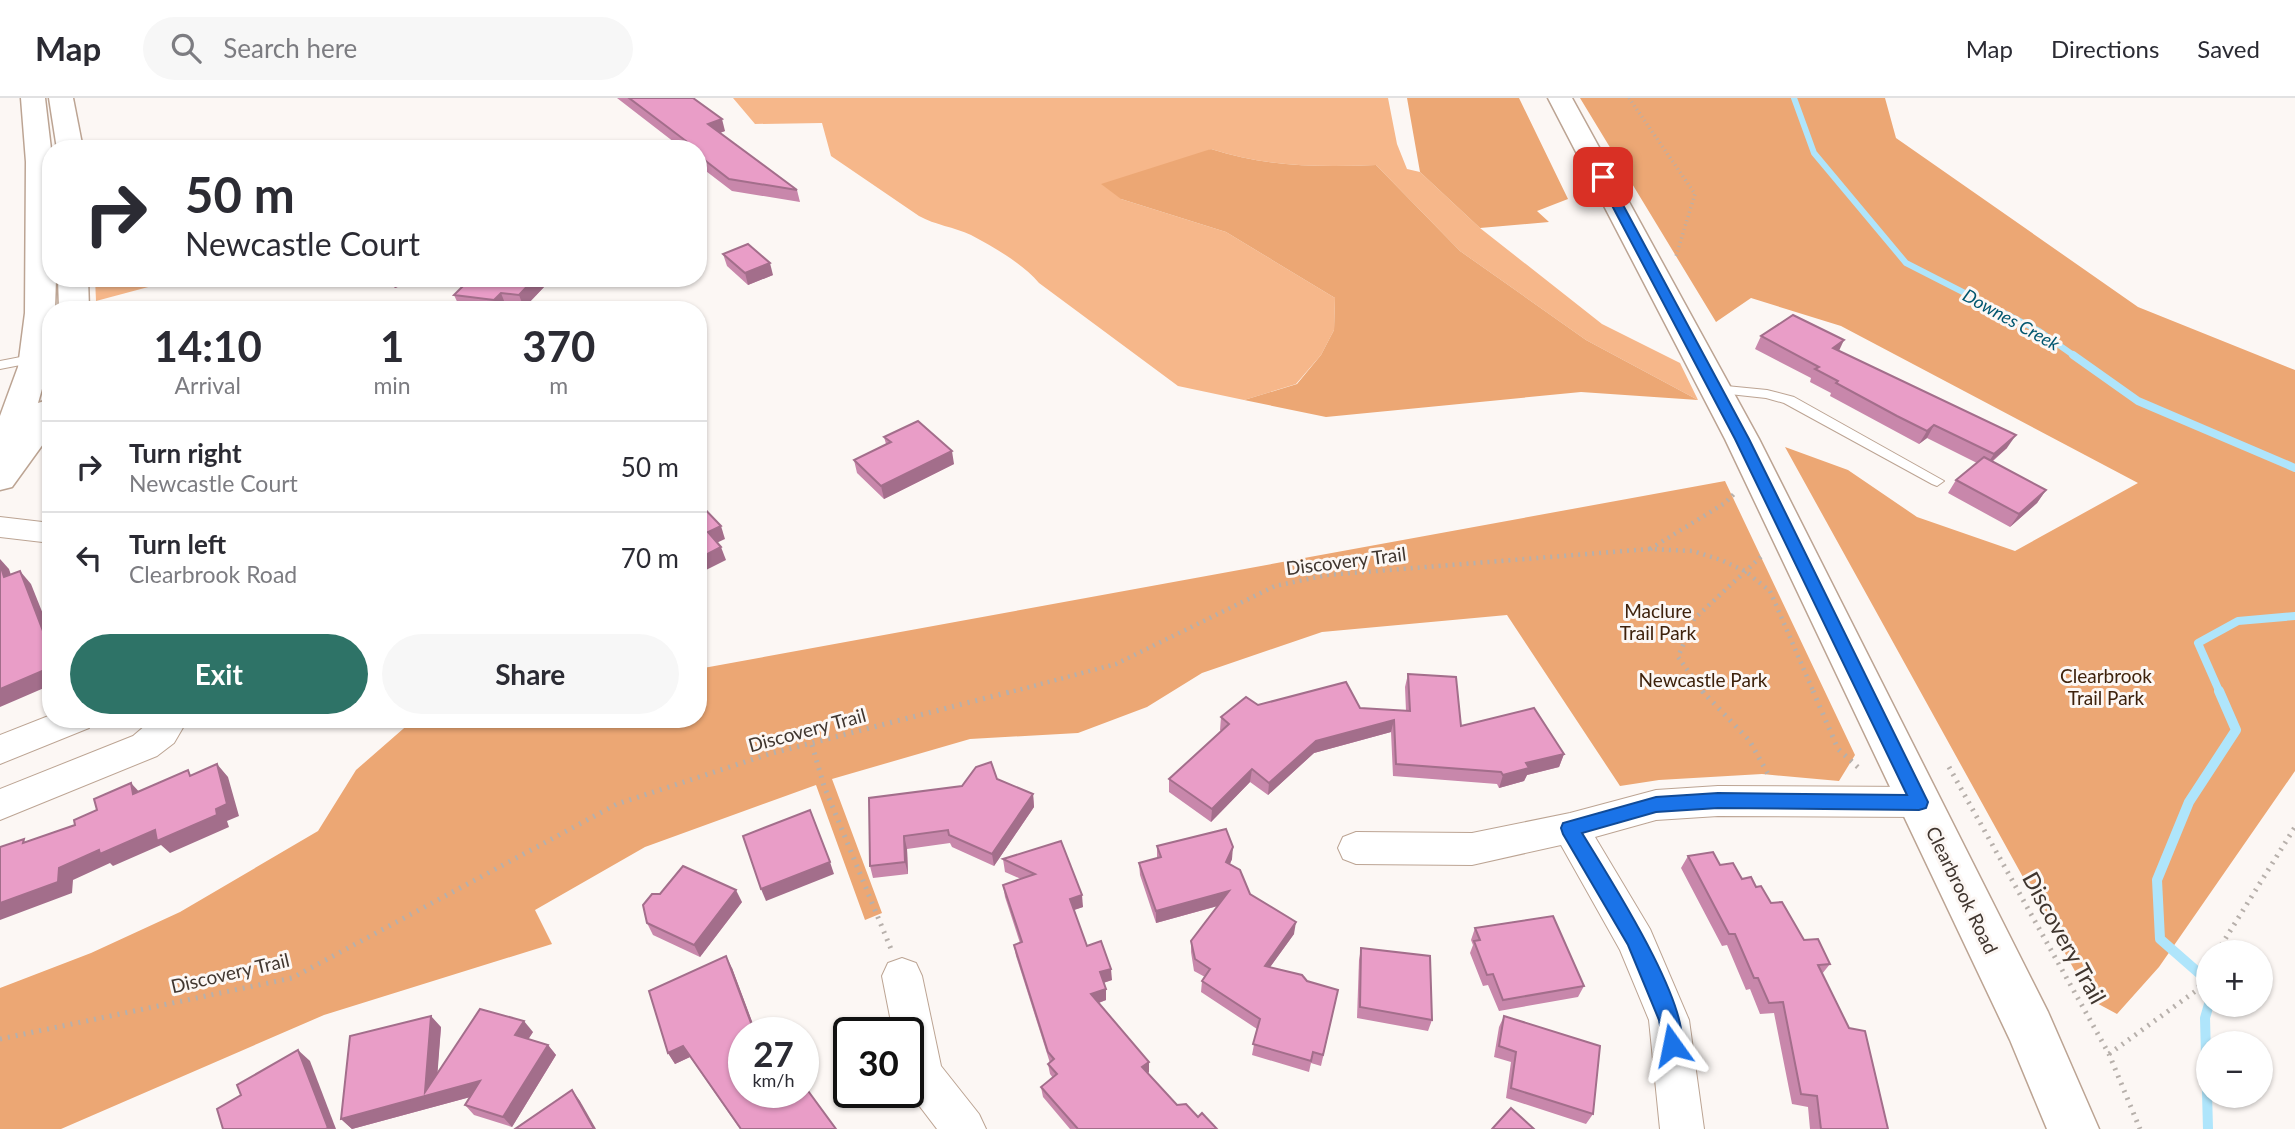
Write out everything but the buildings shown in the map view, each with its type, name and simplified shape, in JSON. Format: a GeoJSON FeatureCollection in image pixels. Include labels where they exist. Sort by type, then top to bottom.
{"type":"FeatureCollection","features":[{"type":"Feature","properties":{"kind":"main road"},"geometry":{"type":"LineString","coordinates":[[0,446],[15,424],[32,379],[42,317],[39,136],[33,98]]}},
{"type":"Feature","properties":{"kind":"main road"},"geometry":{"type":"LineString","coordinates":[[61,98],[70,140]]}},
{"type":"Feature","properties":{"kind":"main road","name":"Clearbrook Road"},"geometry":{"type":"LineString","coordinates":[[1560,98],[1716,389],[1934,785],[2030,1029],[2073,1129]]}},
{"type":"Feature","properties":{"kind":"main road"},"geometry":{"type":"LineString","coordinates":[[0,479],[42,421]]}},
{"type":"Feature","properties":{"kind":"street"},"geometry":{"type":"LineString","coordinates":[[0,527],[42,532]]}},
{"type":"Feature","properties":{"kind":"street"},"geometry":{"type":"LineString","coordinates":[[0,750],[55,728]]}},
{"type":"Feature","properties":{"kind":"street"},"geometry":{"type":"LineString","coordinates":[[0,805],[145,746],[165,728]]}},
{"type":"Feature","properties":{"kind":"street"},"geometry":{"type":"LineString","coordinates":[[1356,848],[1472,849],[1570,828],[1656,805],[1718,801],[1784,802],[1934,785]]}},
{"type":"Feature","properties":{"kind":"street"},"geometry":{"type":"LineString","coordinates":[[1570,828],[1636,941],[1669,1020],[1682,1129]]}},
{"type":"Feature","properties":{"kind":"street"},"geometry":{"type":"LineString","coordinates":[[902,976],[922,1075],[964,1129]]}},
{"type":"Feature","properties":{"kind":"lane"},"geometry":{"type":"LineString","coordinates":[[0,365],[36,358]]}},
{"type":"Feature","properties":{"kind":"lane"},"geometry":{"type":"LineString","coordinates":[[1716,389],[1767,394],[1789,400],[1937,481]]}},
{"type":"Feature","properties":{"kind":"path"},"geometry":{"type":"LineString","coordinates":[[1629,98],[1695,194],[1665,293]]}},
{"type":"Feature","properties":{"kind":"path","name":"Discovery Trail"},"geometry":{"type":"LineString","coordinates":[[1649,549],[1734,495],[1740,506]]}},
{"type":"Feature","properties":{"kind":"path"},"geometry":{"type":"LineString","coordinates":[[1758,542],[1764,554],[1694,620],[1678,657],[1699,688],[1749,740],[1784,802]]}},
{"type":"Feature","properties":{"kind":"path","name":"Discovery Trail"},"geometry":{"type":"LineString","coordinates":[[0,1039],[292,978],[617,804],[769,754],[1116,664],[1275,586],[1327,575],[1649,549],[1693,551],[1745,570],[1770,591],[1838,749],[1861,770]]}},
{"type":"Feature","properties":{"kind":"path"},"geometry":{"type":"LineString","coordinates":[[811,745],[824,786],[902,976]]}},
{"type":"Feature","properties":{"kind":"path","name":"Discovery Trail"},"geometry":{"type":"LineString","coordinates":[[1934,785],[2109,1055],[2140,1129]]}},
{"type":"Feature","properties":{"kind":"path"},"geometry":{"type":"LineString","coordinates":[[2224,940],[2295,827]]}},
{"type":"Feature","properties":{"kind":"path"},"geometry":{"type":"LineString","coordinates":[[2109,1055],[2196,991]]}},
{"type":"Feature","properties":{"kind":"shaded area"},"geometry":{"type":"Polygon","coordinates":[[[733,98],[1388,98],[1397,144],[1407,169],[1420,172],[1480,228],[1602,324],[1680,363],[1698,400],[1586,340],[1460,251],[1376,165],[1293,165],[1211,149],[1121,199],[1226,232],[1335,298],[1334,330],[1321,355],[1296,384],[1244,400],[1178,386],[1039,283],[1008,256],[971,235],[919,216],[831,156],[822,123],[755,124],[733,98]]]}},
{"type":"Feature","properties":{"kind":"shaded area"},"geometry":{"type":"Polygon","coordinates":[[[95,287],[148,287],[96,301],[95,287]]]}},
{"type":"Feature","properties":{"kind":"green space"},"geometry":{"type":"Polygon","coordinates":[[[1407,98],[1519,98],[1568,199],[1537,211],[1549,222],[1480,228],[1420,172],[1407,98]]]}},
{"type":"Feature","properties":{"kind":"green space","name":"Clearbrook Trail Park"},"geometry":{"type":"Polygon","coordinates":[[[1580,98],[1885,98],[1896,138],[2138,307],[2295,370],[2295,771],[2159,967],[2117,1014],[2091,1000],[1785,447],[1848,470],[1917,517],[2015,551],[2138,483],[1841,326],[1751,298],[1716,322],[1580,98]]]}},
{"type":"Feature","properties":{"kind":"green space"},"geometry":{"type":"Polygon","coordinates":[[[1211,149],[1272,162],[1334,166],[1376,165],[1460,251],[1586,340],[1698,400],[1581,392],[1326,417],[1244,400],[1297,384],[1321,355],[1334,330],[1335,298],[1226,232],[1121,199],[1101,184],[1211,149]]]}},
{"type":"Feature","properties":{"kind":"green space","name":"Maclure Trail Park"},"geometry":{"type":"Polygon","coordinates":[[[1725,481],[1855,755],[1839,781],[1762,774],[1659,780],[1620,786],[1507,615],[1322,632],[1202,673],[1147,707],[1078,733],[970,739],[832,779],[882,913],[865,920],[816,785],[645,847],[535,910],[552,944],[324,1015],[61,1129],[0,1129],[0,988],[91,953],[180,912],[318,831],[356,770],[404,728],[707,728],[707,667],[1725,481]]]}},
{"type":"Feature","properties":{"kind":"waterway","name":"Downes Creek"},"geometry":{"type":"LineString","coordinates":[[1794,98],[1814,153],[1906,263],[2039,331],[2076,357]]}},
{"type":"Feature","properties":{"kind":"waterway","name":"Downes Creek"},"geometry":{"type":"LineString","coordinates":[[2073,355],[2138,401],[2295,468]]}},
{"type":"Feature","properties":{"kind":"waterway"},"geometry":{"type":"LineString","coordinates":[[2220,693],[2198,643],[2238,621],[2295,616]]}},
{"type":"Feature","properties":{"kind":"waterway"},"geometry":{"type":"LineString","coordinates":[[2196,970],[2160,939],[2157,880],[2189,802],[2236,730],[2219,691]]}},
{"type":"Feature","properties":{"kind":"waterway"},"geometry":{"type":"LineString","coordinates":[[2205,1017],[2208,1129]]}},
{"type":"Feature","properties":{"kind":"route"},"geometry":{"type":"LineString","coordinates":[[1603,177],[1742,439],[1919,802],[1718,801],[1656,805],[1570,828],[1636,941],[1669,1020],[1672,1045]]}},
{"type":"Feature","properties":{"kind":"park label","name":"Newcastle Park"},"geometry":{"type":"Point","coordinates":[1703,680]}}]}
